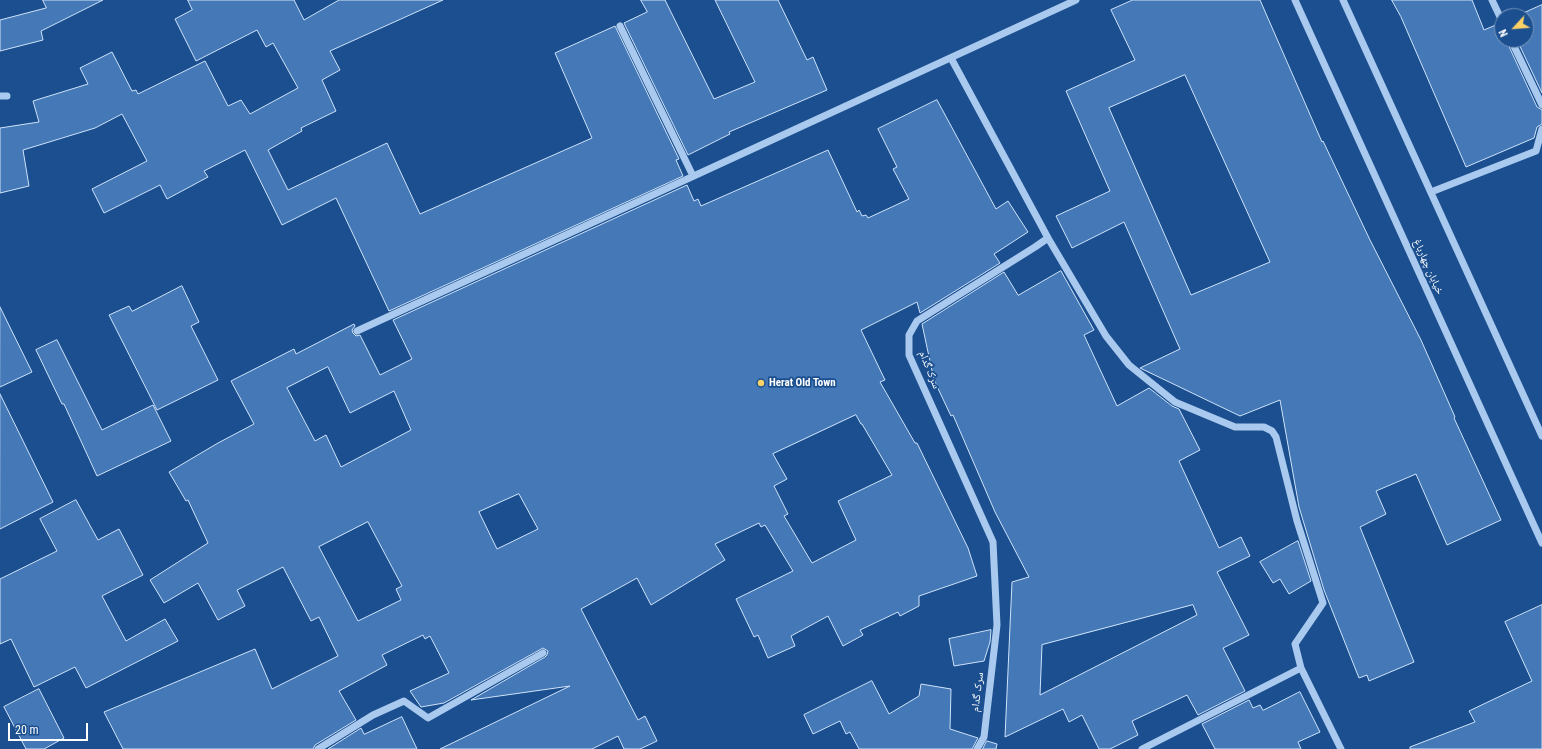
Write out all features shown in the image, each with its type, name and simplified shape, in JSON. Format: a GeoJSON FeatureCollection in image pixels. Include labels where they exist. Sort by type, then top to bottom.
{"type":"FeatureCollection","features":[{"type":"Feature","properties":{"kind":"street"},"geometry":{"type":"LineString","coordinates":[[357,331],[1076,0]]}},
{"type":"Feature","properties":{"kind":"street","name":"خیابان چهارباغ"},"geometry":{"type":"LineString","coordinates":[[1295,0],[1542,543]]}},
{"type":"Feature","properties":{"kind":"street"},"geometry":{"type":"LineString","coordinates":[[1343,0],[1542,436]]}},
{"type":"Feature","properties":{"kind":"street"},"geometry":{"type":"LineString","coordinates":[[620,26],[693,176]]}},
{"type":"Feature","properties":{"kind":"street"},"geometry":{"type":"LineString","coordinates":[[1515,48],[1542,105]]}},
{"type":"Feature","properties":{"kind":"street"},"geometry":{"type":"LineString","coordinates":[[951,58],[1048,238],[1106,336],[1129,364],[1175,402],[1235,427],[1264,427],[1272,431],[1276,437],[1297,521],[1323,602],[1295,644],[1302,668],[1341,749]]}},
{"type":"Feature","properties":{"kind":"street"},"geometry":{"type":"LineString","coordinates":[[1431,192],[1536,151],[1542,129]]}},
{"type":"Feature","properties":{"kind":"street","name":"سرک گدام"},"geometry":{"type":"LineString","coordinates":[[977,749],[984,737],[997,625],[993,542],[909,355],[909,335],[917,321],[1048,238]]}},
{"type":"Feature","properties":{"kind":"street"},"geometry":{"type":"LineString","coordinates":[[318,749],[373,715],[404,701],[428,718],[542,653]]}},
{"type":"Feature","properties":{"kind":"street"},"geometry":{"type":"LineString","coordinates":[[1142,748],[1302,668]]}},
{"type":"Feature","properties":{"kind":"building"},"geometry":{"type":"Polygon","coordinates":[[[43,0],[103,0],[41,31],[43,40],[0,51],[0,20],[46,8],[43,0]]]}},
{"type":"Feature","properties":{"kind":"building"},"geometry":{"type":"Polygon","coordinates":[[[188,0],[294,0],[304,20],[339,0],[443,0],[330,51],[340,70],[322,80],[336,111],[301,128],[302,131],[268,150],[288,190],[387,143],[420,214],[592,138],[555,53],[615,26],[679,159],[676,160],[683,176],[389,311],[336,198],[282,225],[245,150],[204,171],[208,177],[167,199],[160,185],[104,213],[92,189],[147,161],[122,114],[95,128],[23,150],[29,186],[0,193],[0,128],[39,122],[33,101],[88,84],[80,68],[112,52],[132,91],[136,90],[138,94],[205,61],[228,106],[241,100],[250,114],[298,88],[273,43],[266,47],[257,30],[196,61],[175,19],[192,10],[188,0]]]}},
{"type":"Feature","properties":{"kind":"building"},"geometry":{"type":"Polygon","coordinates":[[[641,0],[665,0],[714,99],[755,82],[715,0],[778,0],[807,60],[813,57],[827,90],[729,132],[730,134],[688,155],[624,23],[647,12],[641,0]]]}},
{"type":"Feature","properties":{"kind":"building"},"geometry":{"type":"Polygon","coordinates":[[[1133,0],[1260,0],[1322,142],[1323,141],[1370,240],[1421,340],[1455,417],[1454,418],[1501,520],[1447,545],[1416,474],[1376,491],[1386,514],[1360,527],[1414,662],[1369,681],[1367,675],[1359,678],[1324,590],[1299,507],[1280,400],[1240,416],[1140,368],[1180,349],[1124,222],[1072,248],[1056,216],[1110,191],[1066,91],[1135,60],[1111,10],[1133,0]],[[1185,75],[1109,108],[1191,295],[1270,262],[1185,75]]]}},
{"type":"Feature","properties":{"kind":"building"},"geometry":{"type":"Polygon","coordinates":[[[1392,0],[1472,0],[1484,30],[1494,26],[1494,48],[1510,48],[1537,107],[1542,110],[1542,124],[1537,127],[1534,138],[1466,167],[1401,17],[1392,0]]]}},
{"type":"Feature","properties":{"kind":"building"},"geometry":{"type":"Polygon","coordinates":[[[1542,5],[1542,93],[1521,48],[1534,48],[1534,9],[1542,5]]]}},
{"type":"Feature","properties":{"kind":"building"},"geometry":{"type":"Polygon","coordinates":[[[937,100],[996,209],[1008,201],[1028,232],[994,254],[1000,263],[920,313],[917,302],[861,330],[885,380],[880,382],[915,443],[917,443],[968,548],[977,576],[919,596],[919,606],[900,616],[898,612],[860,630],[863,635],[843,646],[828,616],[791,636],[795,646],[768,658],[758,635],[754,637],[736,599],[793,571],[765,525],[761,527],[759,523],[715,544],[725,560],[651,605],[637,578],[581,609],[638,720],[645,716],[657,741],[640,749],[624,749],[618,736],[592,749],[440,749],[570,686],[471,700],[545,657],[548,651],[543,648],[444,703],[421,707],[410,691],[449,673],[430,636],[425,639],[423,635],[382,655],[387,665],[339,691],[356,720],[315,745],[313,749],[123,749],[104,712],[255,649],[272,689],[338,656],[319,617],[311,621],[283,567],[237,590],[245,606],[218,620],[198,583],[164,603],[150,580],[208,543],[188,500],[186,501],[169,472],[254,424],[231,381],[294,349],[296,354],[354,324],[355,326],[352,330],[353,333],[356,336],[360,335],[380,375],[412,359],[393,320],[687,185],[694,201],[698,199],[701,206],[828,150],[857,212],[859,210],[862,216],[866,215],[868,218],[909,199],[893,169],[897,167],[878,129],[937,100]],[[328,367],[287,388],[315,441],[326,435],[341,467],[411,430],[394,391],[350,413],[328,367]],[[856,415],[773,454],[787,479],[774,486],[788,514],[784,516],[812,563],[856,540],[838,501],[892,475],[856,415]],[[519,494],[479,512],[497,549],[538,529],[519,494]],[[368,522],[319,547],[358,621],[401,600],[396,589],[402,586],[368,522]]]}},
{"type":"Feature","properties":{"kind":"building"},"geometry":{"type":"Polygon","coordinates":[[[1061,271],[1094,330],[1084,335],[1117,406],[1149,388],[1172,406],[1179,409],[1200,450],[1179,461],[1219,548],[1241,537],[1250,556],[1217,572],[1249,635],[1223,648],[1245,691],[1198,715],[1187,695],[1132,721],[1138,735],[1110,749],[1099,749],[1082,715],[1069,722],[1063,709],[1005,737],[1012,582],[1029,577],[995,512],[953,415],[951,416],[934,380],[922,324],[1004,272],[1018,295],[1061,271]],[[1193,605],[1042,645],[1040,695],[1197,615],[1193,605]]]}},
{"type":"Feature","properties":{"kind":"building"},"geometry":{"type":"Polygon","coordinates":[[[182,286],[199,322],[191,326],[218,380],[157,410],[109,315],[129,306],[132,311],[182,286]]]}},
{"type":"Feature","properties":{"kind":"building"},"geometry":{"type":"Polygon","coordinates":[[[0,307],[32,372],[0,387],[0,307]]]}},
{"type":"Feature","properties":{"kind":"building"},"geometry":{"type":"Polygon","coordinates":[[[57,340],[102,430],[153,405],[171,441],[97,476],[64,404],[62,404],[36,350],[57,340]]]}},
{"type":"Feature","properties":{"kind":"building"},"geometry":{"type":"Polygon","coordinates":[[[0,394],[53,502],[0,529],[0,394]]]}},
{"type":"Feature","properties":{"kind":"building"},"geometry":{"type":"Polygon","coordinates":[[[76,500],[98,540],[119,529],[143,575],[102,596],[126,641],[165,619],[178,641],[86,688],[75,667],[34,687],[11,639],[0,644],[0,579],[57,551],[40,519],[76,500]]]}},
{"type":"Feature","properties":{"kind":"building"},"geometry":{"type":"Polygon","coordinates":[[[1298,541],[1311,581],[1289,594],[1280,579],[1273,583],[1260,562],[1298,541]]]}},
{"type":"Feature","properties":{"kind":"building"},"geometry":{"type":"Polygon","coordinates":[[[1542,605],[1542,749],[1410,749],[1410,747],[1475,722],[1469,711],[1532,681],[1505,622],[1542,605]]]}},
{"type":"Feature","properties":{"kind":"building"},"geometry":{"type":"Polygon","coordinates":[[[991,630],[990,642],[984,661],[954,666],[949,639],[991,630]]]}},
{"type":"Feature","properties":{"kind":"building"},"geometry":{"type":"Polygon","coordinates":[[[872,681],[889,714],[919,696],[921,684],[951,689],[950,729],[978,738],[972,749],[859,749],[850,732],[846,734],[840,721],[813,734],[804,715],[872,681]]]}},
{"type":"Feature","properties":{"kind":"building"},"geometry":{"type":"Polygon","coordinates":[[[39,689],[64,738],[44,749],[26,749],[4,707],[39,689]]]}},
{"type":"Feature","properties":{"kind":"building"},"geometry":{"type":"Polygon","coordinates":[[[1300,692],[1320,732],[1298,742],[1301,749],[1215,749],[1202,724],[1249,700],[1253,708],[1260,705],[1263,710],[1300,692]]]}},
{"type":"Feature","properties":{"kind":"building"},"geometry":{"type":"Polygon","coordinates":[[[402,717],[417,749],[328,749],[361,728],[364,734],[402,717]]]}},
{"type":"Feature","properties":{"kind":"building"},"geometry":{"type":"Polygon","coordinates":[[[987,741],[997,744],[996,749],[983,749],[987,741]]]}},
{"type":"Feature","properties":{"kind":"place","name":"Herat Old Town"},"geometry":{"type":"Point","coordinates":[761,383]}}]}
